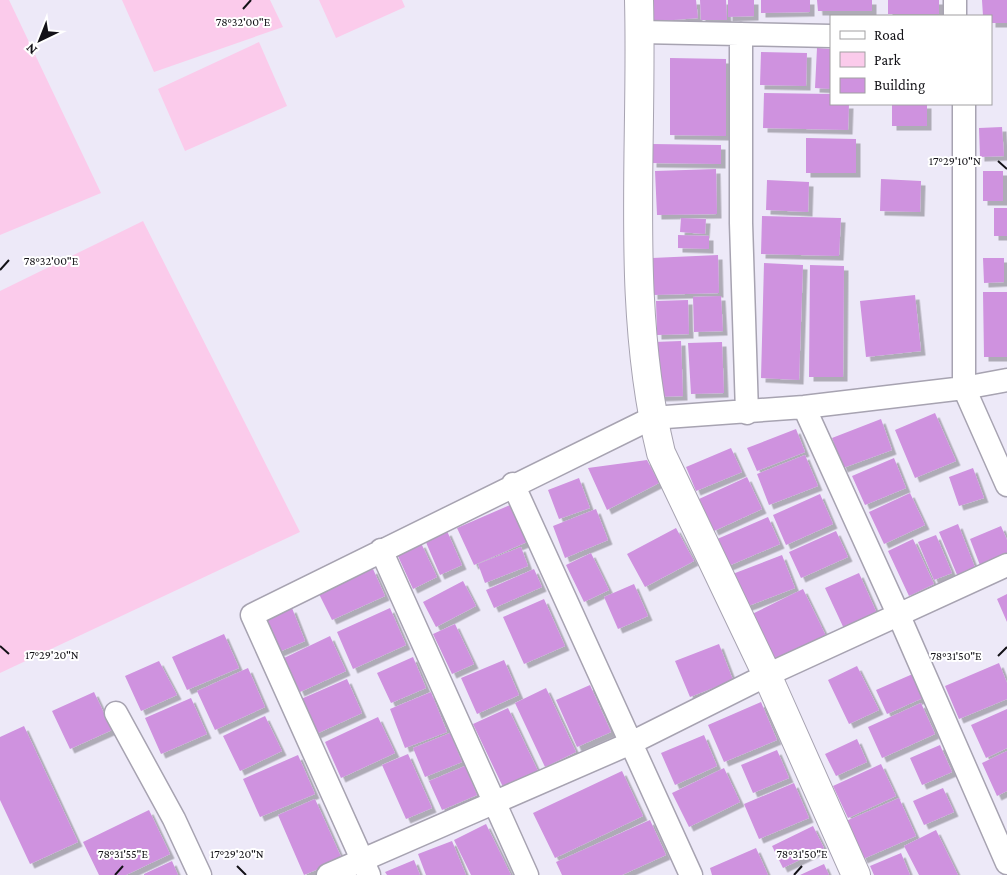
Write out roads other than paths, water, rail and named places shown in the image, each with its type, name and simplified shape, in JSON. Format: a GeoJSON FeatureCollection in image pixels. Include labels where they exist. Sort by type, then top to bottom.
{"type":"FeatureCollection","features":[{"type":"Feature","properties":{"kind":"street"},"geometry":{"type":"LineString","coordinates":[[639,0],[639,294],[652,418],[661,453],[767,675],[856,875]]}},
{"type":"Feature","properties":{"kind":"street"},"geometry":{"type":"LineString","coordinates":[[955,0],[955,15]]}},
{"type":"Feature","properties":{"kind":"street"},"geometry":{"type":"LineString","coordinates":[[640,32],[830,36]]}},
{"type":"Feature","properties":{"kind":"street"},"geometry":{"type":"LineString","coordinates":[[741,34],[741,223],[747,412]]}},
{"type":"Feature","properties":{"kind":"street"},"geometry":{"type":"LineString","coordinates":[[964,105],[964,388],[1007,485]]}},
{"type":"Feature","properties":{"kind":"street"},"geometry":{"type":"LineString","coordinates":[[365,867],[252,615],[513,484],[652,418],[804,407],[964,388],[1007,380]]}},
{"type":"Feature","properties":{"kind":"street"},"geometry":{"type":"LineString","coordinates":[[804,407],[899,616],[1007,863]]}},
{"type":"Feature","properties":{"kind":"street"},"geometry":{"type":"LineString","coordinates":[[513,484],[691,875]]}},
{"type":"Feature","properties":{"kind":"street"},"geometry":{"type":"LineString","coordinates":[[381,550],[527,875]]}},
{"type":"Feature","properties":{"kind":"street"},"geometry":{"type":"LineString","coordinates":[[328,875],[365,867],[494,803],[631,743],[767,675],[1007,566]]}},
{"type":"Feature","properties":{"kind":"street"},"geometry":{"type":"LineString","coordinates":[[116,712],[174,819],[200,875]]}},
{"type":"Feature","properties":{"kind":"street"},"geometry":{"type":"LineString","coordinates":[[1002,875],[1007,873]]}}]}
